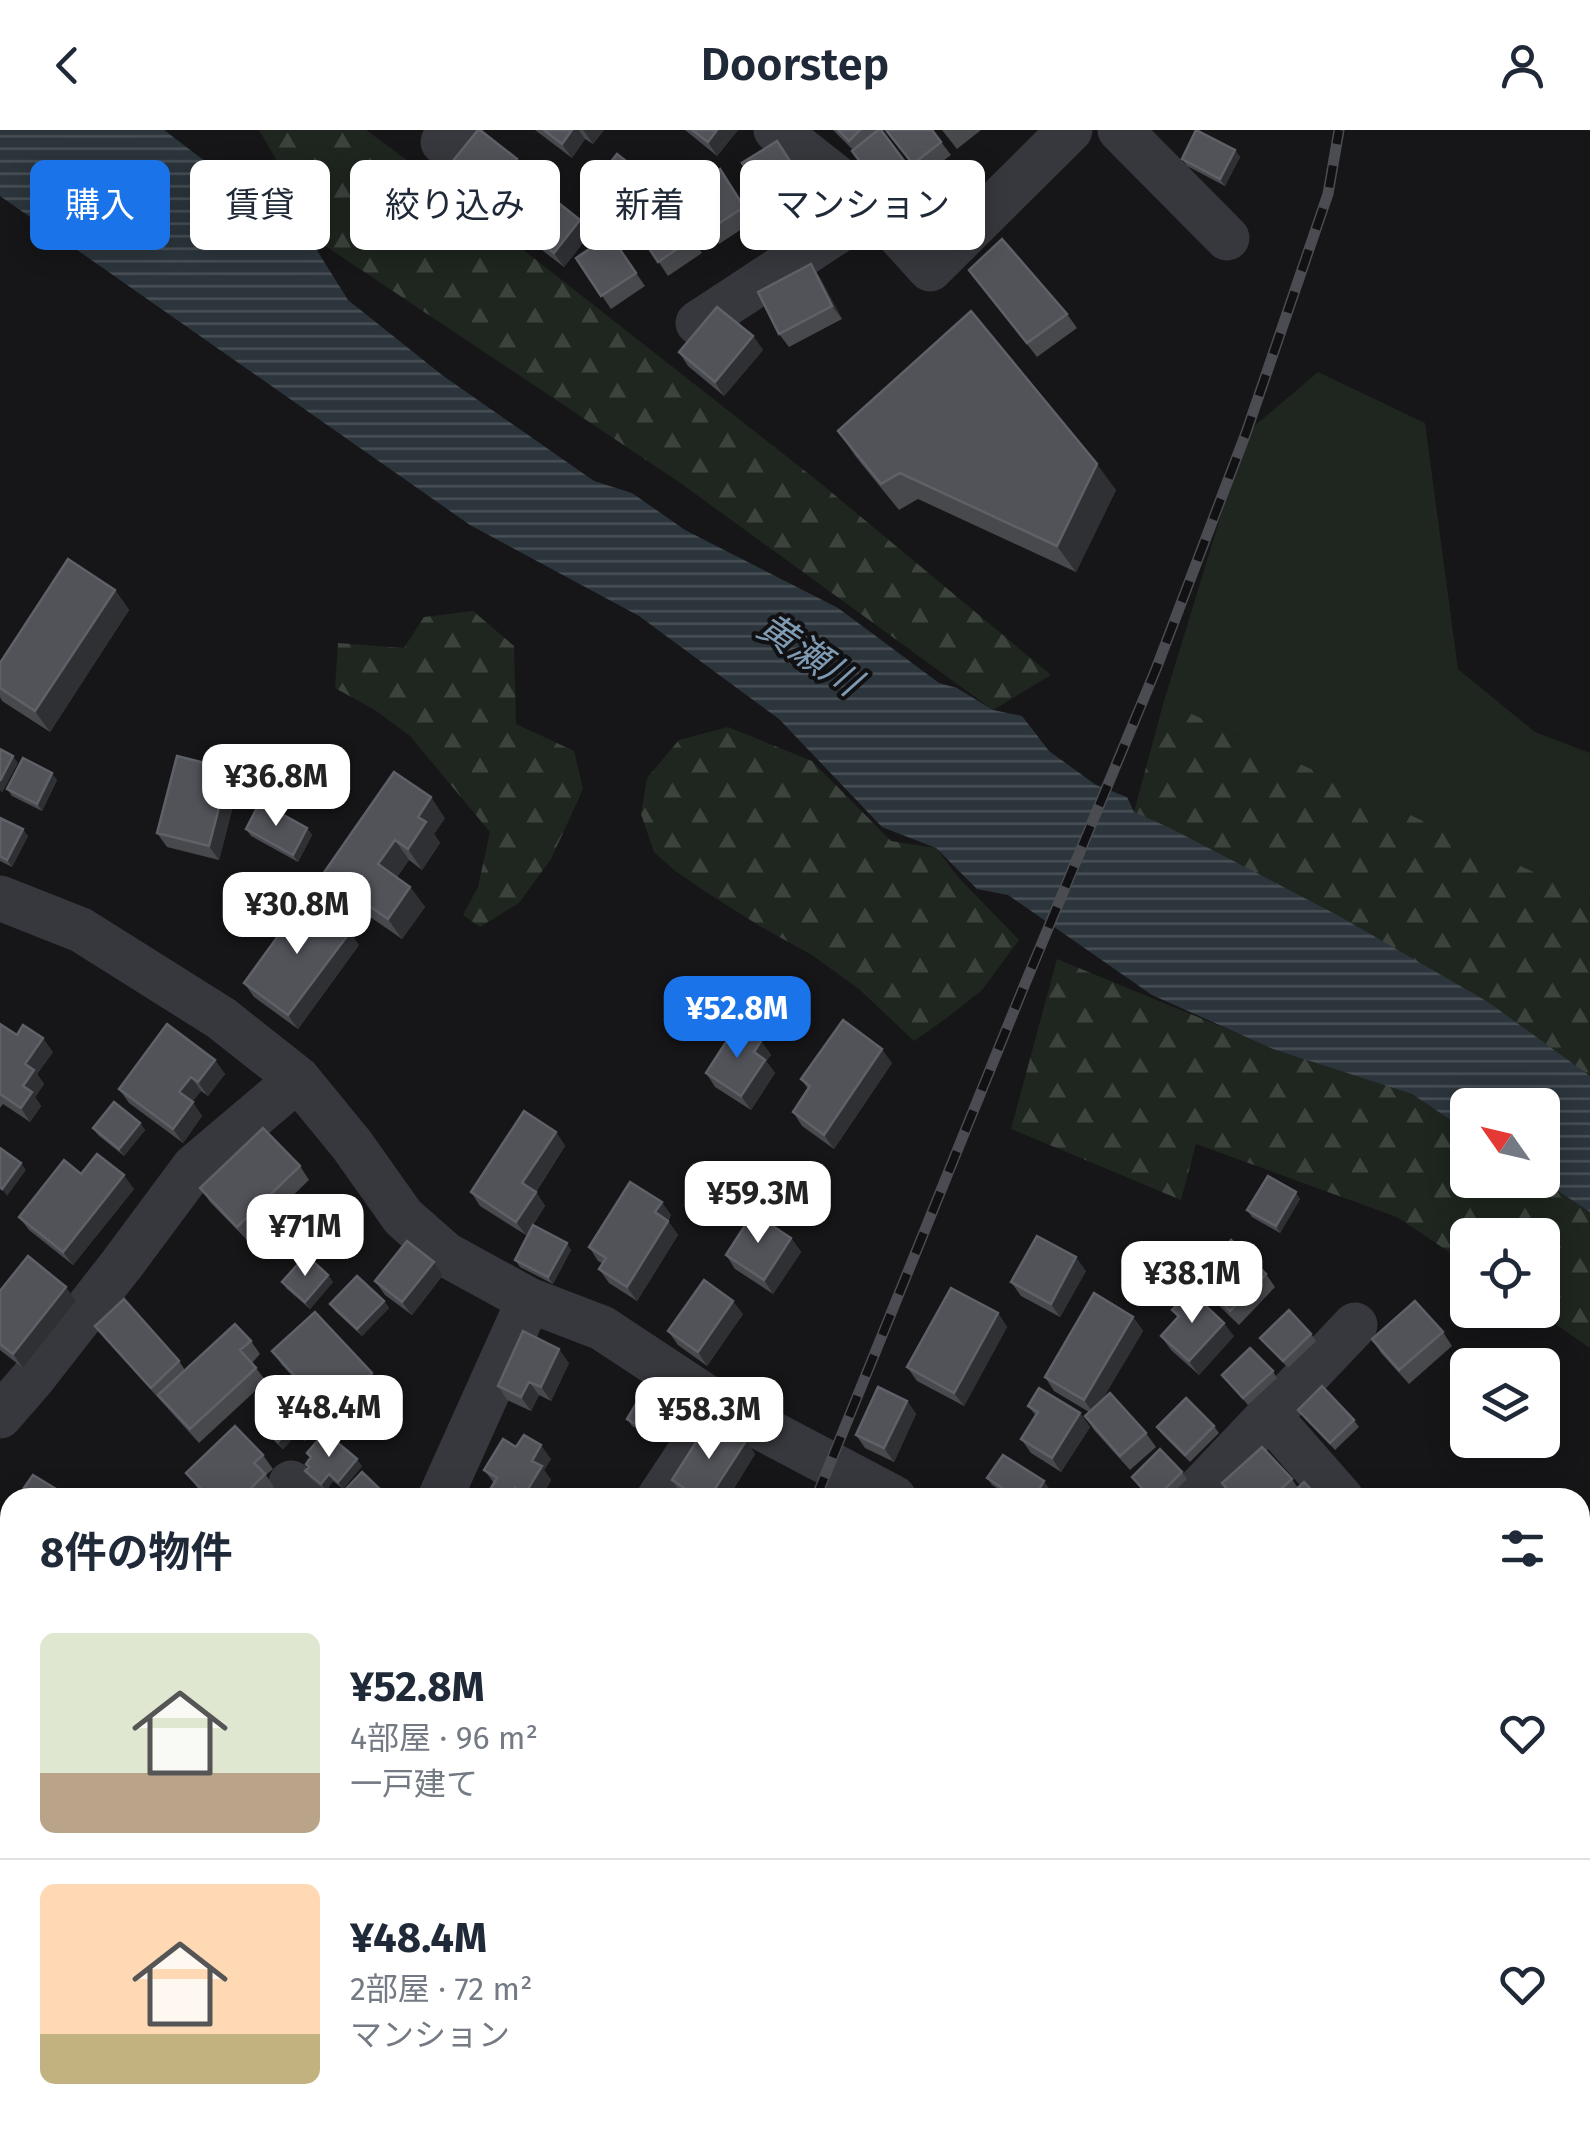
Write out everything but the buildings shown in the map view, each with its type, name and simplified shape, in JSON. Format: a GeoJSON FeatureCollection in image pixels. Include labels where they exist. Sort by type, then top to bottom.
{"type":"FeatureCollection","features":[{"type":"Feature","properties":{"kind":"street"},"geometry":{"type":"LineString","coordinates":[[776,130],[814,160]]}},
{"type":"Feature","properties":{"kind":"street"},"geometry":{"type":"LineString","coordinates":[[985,215],[1070,130]]}},
{"type":"Feature","properties":{"kind":"street"},"geometry":{"type":"LineString","coordinates":[[1120,130],[1228,238]]}},
{"type":"Feature","properties":{"kind":"street"},"geometry":{"type":"LineString","coordinates":[[698,323],[808,250]]}},
{"type":"Feature","properties":{"kind":"street"},"geometry":{"type":"LineString","coordinates":[[913,250],[930,270],[950,250]]}},
{"type":"Feature","properties":{"kind":"street"},"geometry":{"type":"LineString","coordinates":[[0,898],[82,930],[221,1018],[298,1078],[403,1218],[445,1254],[529,1300],[602,1328],[720,1406],[875,1488]]}},
{"type":"Feature","properties":{"kind":"street"},"geometry":{"type":"LineString","coordinates":[[0,1416],[89,1307],[194,1167],[298,1078]]}},
{"type":"Feature","properties":{"kind":"street"},"geometry":{"type":"LineString","coordinates":[[444,1488],[529,1300]]}},
{"type":"Feature","properties":{"kind":"street"},"geometry":{"type":"LineString","coordinates":[[1200,1488],[1356,1324]]}},
{"type":"Feature","properties":{"kind":"street"},"geometry":{"type":"LineString","coordinates":[[666,1488],[720,1406]]}},
{"type":"Feature","properties":{"kind":"street"},"geometry":{"type":"LineString","coordinates":[[1269,1416],[1332,1488]]}},
{"type":"Feature","properties":{"kind":"green space"},"geometry":{"type":"Polygon","coordinates":[[[259,130],[366,130],[407,160],[350,160],[350,250],[524,250],[819,482],[1051,675],[993,710],[679,482],[330,249],[330,160],[276,160],[259,130]]]}},
{"type":"Feature","properties":{"kind":"green space"},"geometry":{"type":"Polygon","coordinates":[[[1318,372],[1425,423],[1458,669],[1535,732],[1590,753],[1590,898],[1164,701],[1246,433],[1318,372]]]}},
{"type":"Feature","properties":{"kind":"green space"},"geometry":{"type":"Polygon","coordinates":[[[473,611],[514,646],[516,724],[574,751],[583,789],[551,859],[519,903],[480,927],[463,915],[478,887],[490,832],[410,736],[375,710],[335,688],[338,643],[404,648],[424,617],[473,611]]]}},
{"type":"Feature","properties":{"kind":"green space"},"geometry":{"type":"Polygon","coordinates":[[[1164,701],[1590,898],[1590,1075],[1134,812],[1164,701]]]}},
{"type":"Feature","properties":{"kind":"green space"},"geometry":{"type":"Polygon","coordinates":[[[728,727],[812,761],[891,841],[936,848],[958,877],[1019,940],[982,990],[914,1041],[859,989],[812,955],[709,894],[654,852],[641,814],[647,778],[679,740],[728,727]]]}},
{"type":"Feature","properties":{"kind":"green space"},"geometry":{"type":"Polygon","coordinates":[[[1057,959],[1261,1043],[1412,1094],[1450,1120],[1450,1198],[1560,1198],[1560,1192],[1590,1212],[1590,1348],[1560,1327],[1560,1218],[1450,1218],[1450,1253],[1397,1217],[1196,1144],[1181,1200],[1011,1129],[1057,959]]]}},
{"type":"Feature","properties":{"kind":"water","name":"黄瀬川"},"geometry":{"type":"Polygon","coordinates":[[[0,130],[164,130],[203,160],[190,160],[190,250],[317,250],[348,300],[442,375],[594,481],[632,493],[685,530],[838,608],[939,683],[957,688],[993,710],[1022,716],[1049,751],[1096,785],[1127,797],[1134,812],[1339,916],[1488,1002],[1590,1076],[1590,1212],[1560,1192],[1560,1088],[1450,1088],[1450,1120],[1412,1094],[1273,1049],[1152,995],[1008,895],[977,889],[936,848],[882,827],[779,719],[639,616],[470,525],[77,250],[170,250],[170,160],[30,160],[30,217],[0,196],[0,130]]]}},
{"type":"Feature","properties":{"kind":"railway"},"geometry":{"type":"LineString","coordinates":[[820,1488],[1156,669],[1246,433],[1328,194],[1339,130]]}}]}
